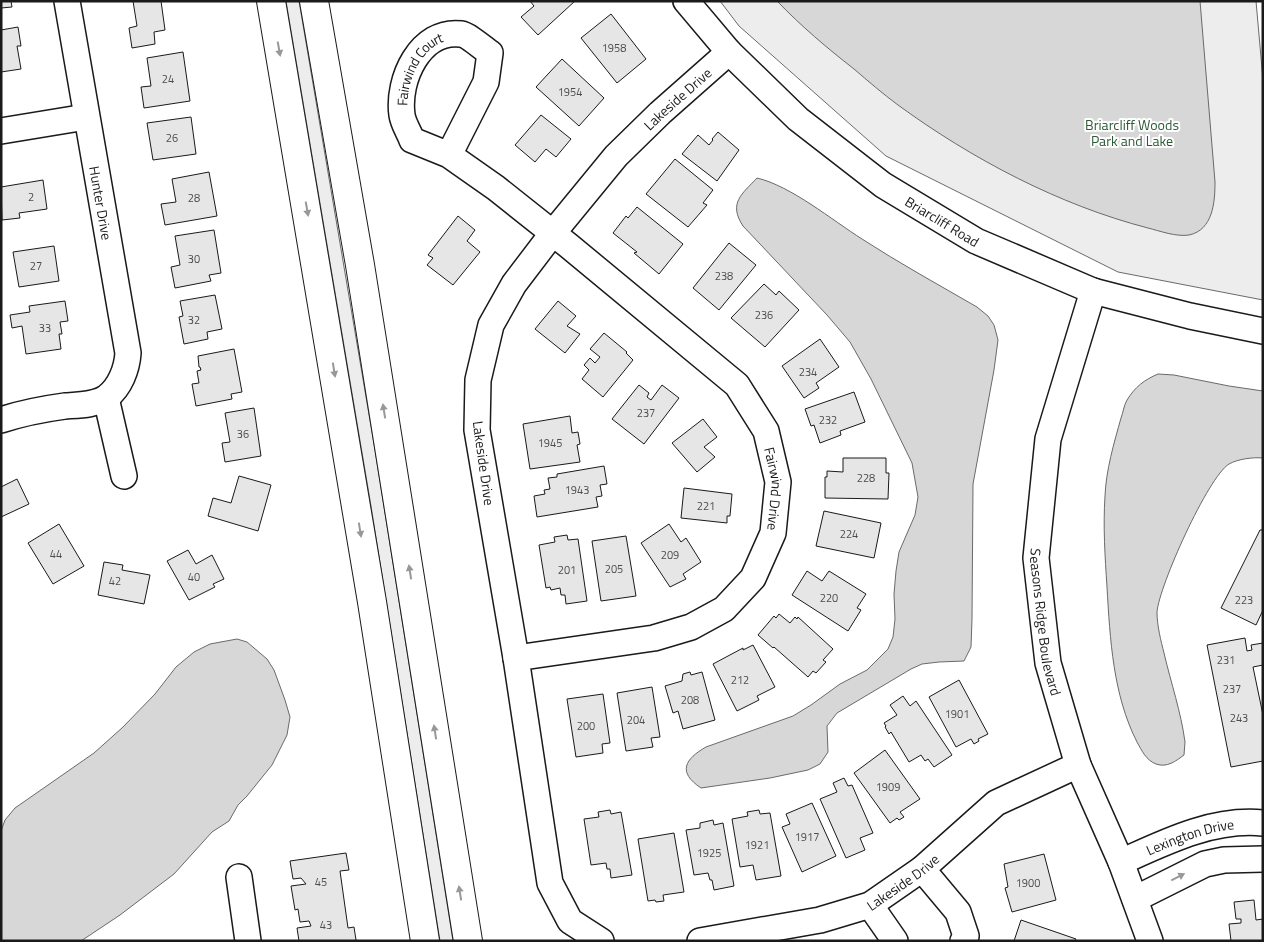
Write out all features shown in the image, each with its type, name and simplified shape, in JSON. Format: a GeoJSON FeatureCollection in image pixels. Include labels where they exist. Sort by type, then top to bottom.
{"type":"FeatureCollection","features":[{"type":"Feature","properties":{"kind":"main road"},"geometry":{"type":"LineString","coordinates":[[271,1],[369,582],[425,941]]}},
{"type":"Feature","properties":{"kind":"main road"},"geometry":{"type":"LineString","coordinates":[[314,1],[368,313],[468,941]]}},
{"type":"Feature","properties":{"kind":"street","name":"Hunter Drive"},"geometry":{"type":"LineString","coordinates":[[68,1],[86,117],[128,353],[127,364],[122,377],[114,390],[106,398]]}},
{"type":"Feature","properties":{"kind":"street","name":"Briarcliff Road"},"geometry":{"type":"LineString","coordinates":[[686,1],[729,52],[798,119],[883,185],[976,241],[1093,291],[1190,316],[1263,331]]}},
{"type":"Feature","properties":{"kind":"street","name":"Fairwind Court"},"geometry":{"type":"LineString","coordinates":[[449,155],[486,82],[490,53],[463,34],[440,35],[419,53],[402,86],[402,116],[412,140],[449,155],[496,188],[552,234]]}},
{"type":"Feature","properties":{"kind":"street","name":"Lakeside Drive"},"geometry":{"type":"LineString","coordinates":[[601,941],[570,921],[550,883],[516,658],[476,430],[478,380],[492,326],[514,284],[552,234],[616,156],[660,113],[729,52]]}},
{"type":"Feature","properties":{"kind":"street"},"geometry":{"type":"LineString","coordinates":[[1,131],[86,117]]}},
{"type":"Feature","properties":{"kind":"street","name":"Fairwind Drive"},"geometry":{"type":"LineString","coordinates":[[516,658],[654,638],[691,627],[724,609],[754,578],[773,533],[778,482],[766,431],[737,385],[552,234]]}},
{"type":"Feature","properties":{"kind":"street","name":"Seasons Ridge Boulevard"},"geometry":{"type":"LineString","coordinates":[[1093,291],[1048,439],[1036,558],[1048,664],[1078,765],[1121,862],[1150,941]]}},
{"type":"Feature","properties":{"kind":"street"},"geometry":{"type":"LineString","coordinates":[[1,420],[18,414],[88,404],[106,398],[124,476]]}},
{"type":"Feature","properties":{"kind":"street","name":"Lakeside Drive"},"geometry":{"type":"LineString","coordinates":[[700,941],[820,920],[870,905],[922,870],[996,803],[1078,765]]}},
{"type":"Feature","properties":{"kind":"street","name":"Lexington Drive"},"geometry":{"type":"LineString","coordinates":[[1121,862],[1154,847],[1206,828],[1222,824],[1263,823]]}},
{"type":"Feature","properties":{"kind":"street","name":"Lexington Drive"},"geometry":{"type":"LineString","coordinates":[[1134,899],[1205,864],[1224,860],[1263,859]]}},
{"type":"Feature","properties":{"kind":"street"},"geometry":{"type":"LineString","coordinates":[[922,870],[958,912],[966,936],[963,941]]}},
{"type":"Feature","properties":{"kind":"street"},"geometry":{"type":"LineString","coordinates":[[239,877],[248,941]]}},
{"type":"Feature","properties":{"kind":"street"},"geometry":{"type":"LineString","coordinates":[[870,905],[895,941]]}},
{"type":"Feature","properties":{"kind":"shaded area"},"geometry":{"type":"Polygon","coordinates":[[[286,1],[299,1],[375,450],[453,941],[440,941],[371,506],[286,1]]]}},
{"type":"Feature","properties":{"kind":"shaded area","name":"Briarcliff Woods Park and Lake"},"geometry":{"type":"Polygon","coordinates":[[[720,1],[1256,1],[1263,80],[1263,300],[1118,272],[886,156],[739,26],[720,1]]]}},
{"type":"Feature","properties":{"kind":"shaded area","name":"Briarcliff Woods Park and Lake"},"geometry":{"type":"Polygon","coordinates":[[[777,1],[1200,1],[1215,182],[1213,206],[1208,221],[1197,232],[1189,235],[1168,233],[1082,207],[1017,178],[956,144],[898,105],[814,36],[777,1]]]}},
{"type":"Feature","properties":{"kind":"shaded area"},"geometry":{"type":"Polygon","coordinates":[[[757,178],[784,188],[811,204],[876,248],[977,307],[988,316],[994,325],[998,340],[973,484],[971,647],[964,661],[922,664],[837,713],[827,726],[828,752],[820,764],[808,770],[770,778],[701,788],[693,782],[686,771],[689,761],[693,756],[706,747],[793,716],[840,684],[867,670],[888,649],[893,637],[895,619],[894,594],[899,552],[915,515],[918,497],[912,463],[871,379],[850,342],[743,226],[737,211],[737,205],[742,194],[757,178]]]}},
{"type":"Feature","properties":{"kind":"shaded area"},"geometry":{"type":"Polygon","coordinates":[[[1158,374],[1174,375],[1263,391],[1263,458],[1237,461],[1229,464],[1220,473],[1209,489],[1186,533],[1160,599],[1157,612],[1158,628],[1185,742],[1184,755],[1175,762],[1164,765],[1156,764],[1150,760],[1137,742],[1129,724],[1118,686],[1111,647],[1104,530],[1107,476],[1125,404],[1130,395],[1144,381],[1158,374]]]}},
{"type":"Feature","properties":{"kind":"shaded area"},"geometry":{"type":"Polygon","coordinates":[[[237,639],[247,642],[267,659],[274,670],[290,717],[287,735],[272,765],[238,805],[229,821],[212,832],[174,874],[120,915],[81,941],[1,941],[1,831],[5,820],[15,808],[94,753],[123,727],[155,694],[176,667],[194,652],[210,644],[237,639]]]}},
{"type":"Feature","properties":{"kind":"building"},"geometry":{"type":"Polygon","coordinates":[[[1,1],[11,1],[12,7],[1,8],[1,1]]]}},
{"type":"Feature","properties":{"kind":"building"},"geometry":{"type":"Polygon","coordinates":[[[133,1],[161,1],[165,30],[154,32],[155,44],[132,48],[129,28],[137,26],[133,1]]]}},
{"type":"Feature","properties":{"kind":"building"},"geometry":{"type":"Polygon","coordinates":[[[530,1],[575,1],[538,35],[521,17],[534,6],[530,1]]]}},
{"type":"Feature","properties":{"kind":"building"},"geometry":{"type":"Polygon","coordinates":[[[611,14],[646,59],[617,83],[581,38],[611,14]]]}},
{"type":"Feature","properties":{"kind":"building"},"geometry":{"type":"Polygon","coordinates":[[[18,27],[21,46],[17,46],[21,69],[1,72],[1,30],[18,27]]]}},
{"type":"Feature","properties":{"kind":"building"},"geometry":{"type":"Polygon","coordinates":[[[183,52],[190,101],[144,108],[141,87],[151,86],[147,58],[183,52]]]}},
{"type":"Feature","properties":{"kind":"building"},"geometry":{"type":"Polygon","coordinates":[[[562,59],[604,98],[579,126],[536,87],[562,59]]]}},
{"type":"Feature","properties":{"kind":"building"},"geometry":{"type":"Polygon","coordinates":[[[541,115],[571,139],[556,157],[546,149],[535,162],[515,145],[541,115]]]}},
{"type":"Feature","properties":{"kind":"building"},"geometry":{"type":"Polygon","coordinates":[[[191,117],[196,154],[153,160],[147,123],[191,117]]]}},
{"type":"Feature","properties":{"kind":"building"},"geometry":{"type":"Polygon","coordinates":[[[718,132],[739,150],[717,181],[682,154],[698,135],[709,145],[718,132]]]}},
{"type":"Feature","properties":{"kind":"building"},"geometry":{"type":"Polygon","coordinates":[[[675,159],[713,190],[703,203],[707,205],[688,227],[646,194],[675,159]]]}},
{"type":"Feature","properties":{"kind":"building"},"geometry":{"type":"Polygon","coordinates":[[[209,172],[217,216],[165,225],[161,204],[176,202],[172,179],[209,172]]]}},
{"type":"Feature","properties":{"kind":"building"},"geometry":{"type":"Polygon","coordinates":[[[43,180],[47,209],[19,213],[20,218],[2,220],[1,187],[43,180]]]}},
{"type":"Feature","properties":{"kind":"building"},"geometry":{"type":"Polygon","coordinates":[[[637,207],[683,244],[659,274],[634,253],[637,252],[613,233],[626,216],[628,218],[637,207]]]}},
{"type":"Feature","properties":{"kind":"building"},"geometry":{"type":"Polygon","coordinates":[[[458,216],[475,230],[467,241],[480,252],[453,285],[427,265],[433,258],[428,255],[458,216]]]}},
{"type":"Feature","properties":{"kind":"building"},"geometry":{"type":"Polygon","coordinates":[[[214,230],[221,273],[209,275],[211,281],[175,288],[171,267],[180,265],[175,236],[214,230]]]}},
{"type":"Feature","properties":{"kind":"building"},"geometry":{"type":"Polygon","coordinates":[[[729,243],[756,265],[719,310],[693,288],[729,243]]]}},
{"type":"Feature","properties":{"kind":"building"},"geometry":{"type":"Polygon","coordinates":[[[54,246],[59,281],[19,287],[13,252],[54,246]]]}},
{"type":"Feature","properties":{"kind":"building"},"geometry":{"type":"Polygon","coordinates":[[[764,284],[776,295],[779,291],[799,310],[765,347],[731,318],[764,284]]]}},
{"type":"Feature","properties":{"kind":"building"},"geometry":{"type":"Polygon","coordinates":[[[215,295],[222,329],[207,332],[208,339],[184,344],[179,317],[183,316],[180,301],[215,295]]]}},
{"type":"Feature","properties":{"kind":"building"},"geometry":{"type":"Polygon","coordinates":[[[65,301],[68,321],[60,322],[62,334],[59,334],[61,349],[26,354],[22,326],[12,328],[10,315],[30,312],[29,306],[65,301]]]}},
{"type":"Feature","properties":{"kind":"building"},"geometry":{"type":"Polygon","coordinates":[[[558,301],[576,316],[567,326],[580,334],[565,353],[535,329],[558,301]]]}},
{"type":"Feature","properties":{"kind":"building"},"geometry":{"type":"Polygon","coordinates":[[[604,333],[627,352],[633,360],[603,397],[582,379],[589,370],[584,365],[590,358],[595,363],[600,357],[590,349],[604,333]]]}},
{"type":"Feature","properties":{"kind":"building"},"geometry":{"type":"Polygon","coordinates":[[[820,339],[839,367],[816,383],[819,388],[804,398],[782,366],[820,339]]]}},
{"type":"Feature","properties":{"kind":"building"},"geometry":{"type":"Polygon","coordinates":[[[234,349],[242,392],[231,394],[232,399],[196,406],[192,384],[199,383],[197,371],[201,370],[198,356],[234,349]]]}},
{"type":"Feature","properties":{"kind":"building"},"geometry":{"type":"Polygon","coordinates":[[[639,385],[649,393],[647,397],[651,400],[662,385],[679,398],[644,444],[612,419],[639,385]]]}},
{"type":"Feature","properties":{"kind":"building"},"geometry":{"type":"Polygon","coordinates":[[[854,392],[865,422],[840,431],[841,435],[820,443],[814,425],[811,426],[805,409],[854,392]]]}},
{"type":"Feature","properties":{"kind":"building"},"geometry":{"type":"Polygon","coordinates":[[[254,408],[261,456],[225,462],[222,443],[230,442],[225,413],[254,408]]]}},
{"type":"Feature","properties":{"kind":"building"},"geometry":{"type":"Polygon","coordinates":[[[570,416],[572,433],[578,432],[580,444],[577,445],[580,462],[530,469],[523,424],[570,416]]]}},
{"type":"Feature","properties":{"kind":"building"},"geometry":{"type":"Polygon","coordinates":[[[703,419],[717,437],[704,447],[715,457],[697,472],[672,443],[703,419]]]}},
{"type":"Feature","properties":{"kind":"building"},"geometry":{"type":"Polygon","coordinates":[[[843,458],[886,458],[886,473],[889,473],[888,499],[825,498],[825,477],[827,477],[827,471],[843,472],[843,458]]]}},
{"type":"Feature","properties":{"kind":"building"},"geometry":{"type":"Polygon","coordinates":[[[604,466],[607,484],[600,485],[602,496],[596,497],[598,507],[537,517],[534,496],[545,494],[544,490],[550,489],[548,478],[557,477],[557,474],[604,466]]]}},
{"type":"Feature","properties":{"kind":"building"},"geometry":{"type":"Polygon","coordinates":[[[239,476],[271,485],[258,531],[208,516],[213,498],[231,503],[239,476]]]}},
{"type":"Feature","properties":{"kind":"building"},"geometry":{"type":"Polygon","coordinates":[[[17,479],[29,504],[1,517],[1,487],[17,479]]]}},
{"type":"Feature","properties":{"kind":"building"},"geometry":{"type":"Polygon","coordinates":[[[684,488],[732,494],[730,516],[727,516],[727,523],[681,518],[684,488]]]}},
{"type":"Feature","properties":{"kind":"building"},"geometry":{"type":"Polygon","coordinates":[[[824,511],[881,523],[874,558],[816,546],[824,511]]]}},
{"type":"Feature","properties":{"kind":"building"},"geometry":{"type":"Polygon","coordinates":[[[59,524],[84,566],[53,584],[28,543],[59,524]]]}},
{"type":"Feature","properties":{"kind":"building"},"geometry":{"type":"Polygon","coordinates":[[[669,524],[681,542],[686,538],[701,562],[683,574],[686,579],[670,587],[641,543],[669,524]]]}},
{"type":"Feature","properties":{"kind":"building"},"geometry":{"type":"Polygon","coordinates":[[[1263,528],[1263,610],[1256,625],[1221,608],[1260,530],[1263,528]]]}},
{"type":"Feature","properties":{"kind":"building"},"geometry":{"type":"Polygon","coordinates":[[[567,535],[568,540],[578,539],[587,601],[566,604],[565,595],[561,595],[560,588],[551,590],[550,587],[546,588],[539,545],[555,542],[554,537],[567,535]]]}},
{"type":"Feature","properties":{"kind":"building"},"geometry":{"type":"Polygon","coordinates":[[[626,536],[636,596],[601,601],[592,541],[626,536]]]}},
{"type":"Feature","properties":{"kind":"building"},"geometry":{"type":"Polygon","coordinates":[[[188,550],[196,564],[212,555],[224,579],[213,584],[215,587],[189,600],[167,561],[188,550]]]}},
{"type":"Feature","properties":{"kind":"building"},"geometry":{"type":"Polygon","coordinates":[[[104,562],[123,565],[122,570],[150,575],[144,604],[98,595],[104,562]]]}},
{"type":"Feature","properties":{"kind":"building"},"geometry":{"type":"Polygon","coordinates":[[[807,571],[822,581],[829,571],[866,594],[857,608],[861,610],[848,631],[792,595],[807,571]]]}},
{"type":"Feature","properties":{"kind":"building"},"geometry":{"type":"Polygon","coordinates":[[[779,614],[790,623],[795,617],[797,619],[798,617],[833,649],[823,660],[826,662],[816,673],[813,671],[808,677],[758,635],[774,616],[776,618],[779,614]]]}},
{"type":"Feature","properties":{"kind":"building"},"geometry":{"type":"Polygon","coordinates":[[[1245,638],[1247,651],[1252,650],[1251,645],[1263,643],[1263,665],[1253,667],[1263,715],[1263,761],[1231,767],[1207,645],[1245,638]]]}},
{"type":"Feature","properties":{"kind":"building"},"geometry":{"type":"Polygon","coordinates":[[[753,645],[775,687],[757,696],[759,700],[737,711],[713,664],[743,648],[743,650],[753,645]]]}},
{"type":"Feature","properties":{"kind":"building"},"geometry":{"type":"Polygon","coordinates":[[[690,672],[691,675],[702,672],[715,720],[683,729],[678,711],[673,713],[665,686],[682,681],[683,674],[690,672]]]}},
{"type":"Feature","properties":{"kind":"building"},"geometry":{"type":"Polygon","coordinates":[[[959,680],[988,734],[978,739],[979,741],[974,744],[971,739],[956,747],[929,697],[959,680]]]}},
{"type":"Feature","properties":{"kind":"building"},"geometry":{"type":"Polygon","coordinates":[[[652,687],[660,737],[651,738],[653,747],[626,751],[617,693],[652,687]]]}},
{"type":"Feature","properties":{"kind":"building"},"geometry":{"type":"Polygon","coordinates":[[[603,694],[610,743],[602,744],[603,753],[576,757],[567,699],[603,694]]]}},
{"type":"Feature","properties":{"kind":"building"},"geometry":{"type":"Polygon","coordinates":[[[903,696],[910,706],[916,701],[952,755],[934,767],[928,759],[925,761],[921,755],[909,762],[891,732],[889,734],[885,727],[884,723],[897,715],[890,705],[903,696]]]}},
{"type":"Feature","properties":{"kind":"building"},"geometry":{"type":"Polygon","coordinates":[[[885,750],[920,799],[900,812],[904,817],[899,820],[897,818],[890,823],[854,773],[885,750]]]}},
{"type":"Feature","properties":{"kind":"building"},"geometry":{"type":"Polygon","coordinates":[[[844,778],[848,786],[852,785],[873,833],[860,838],[865,850],[846,858],[820,799],[837,792],[833,783],[844,778]]]}},
{"type":"Feature","properties":{"kind":"building"},"geometry":{"type":"Polygon","coordinates":[[[812,803],[836,856],[802,872],[782,827],[790,824],[786,814],[812,803]]]}},
{"type":"Feature","properties":{"kind":"building"},"geometry":{"type":"Polygon","coordinates":[[[610,810],[611,814],[621,812],[632,875],[611,878],[610,869],[607,869],[606,863],[591,865],[584,819],[599,817],[598,812],[610,810]]]}},
{"type":"Feature","properties":{"kind":"building"},"geometry":{"type":"Polygon","coordinates":[[[759,810],[760,814],[770,813],[781,876],[756,880],[753,865],[740,867],[732,819],[748,816],[747,812],[759,810]]]}},
{"type":"Feature","properties":{"kind":"building"},"geometry":{"type":"Polygon","coordinates":[[[713,820],[714,825],[723,823],[734,886],[714,890],[708,873],[694,875],[686,830],[700,828],[700,823],[713,820]]]}},
{"type":"Feature","properties":{"kind":"building"},"geometry":{"type":"Polygon","coordinates":[[[674,833],[684,892],[663,895],[664,901],[648,901],[638,839],[674,833]]]}},
{"type":"Feature","properties":{"kind":"building"},"geometry":{"type":"Polygon","coordinates":[[[346,853],[349,870],[340,871],[348,928],[354,927],[356,940],[359,941],[299,941],[297,928],[311,926],[309,921],[300,922],[298,909],[295,910],[291,886],[306,884],[301,878],[293,879],[290,861],[346,853]]]}},
{"type":"Feature","properties":{"kind":"building"},"geometry":{"type":"Polygon","coordinates":[[[1044,854],[1056,900],[1012,912],[1005,888],[1008,887],[1004,864],[1044,854]]]}},
{"type":"Feature","properties":{"kind":"building"},"geometry":{"type":"Polygon","coordinates":[[[1254,900],[1256,920],[1263,919],[1263,941],[1231,941],[1229,924],[1241,923],[1241,919],[1236,919],[1234,902],[1254,900]]]}},
{"type":"Feature","properties":{"kind":"building"},"geometry":{"type":"Polygon","coordinates":[[[1021,920],[1076,939],[1075,941],[1014,941],[1021,920]]]}}]}
